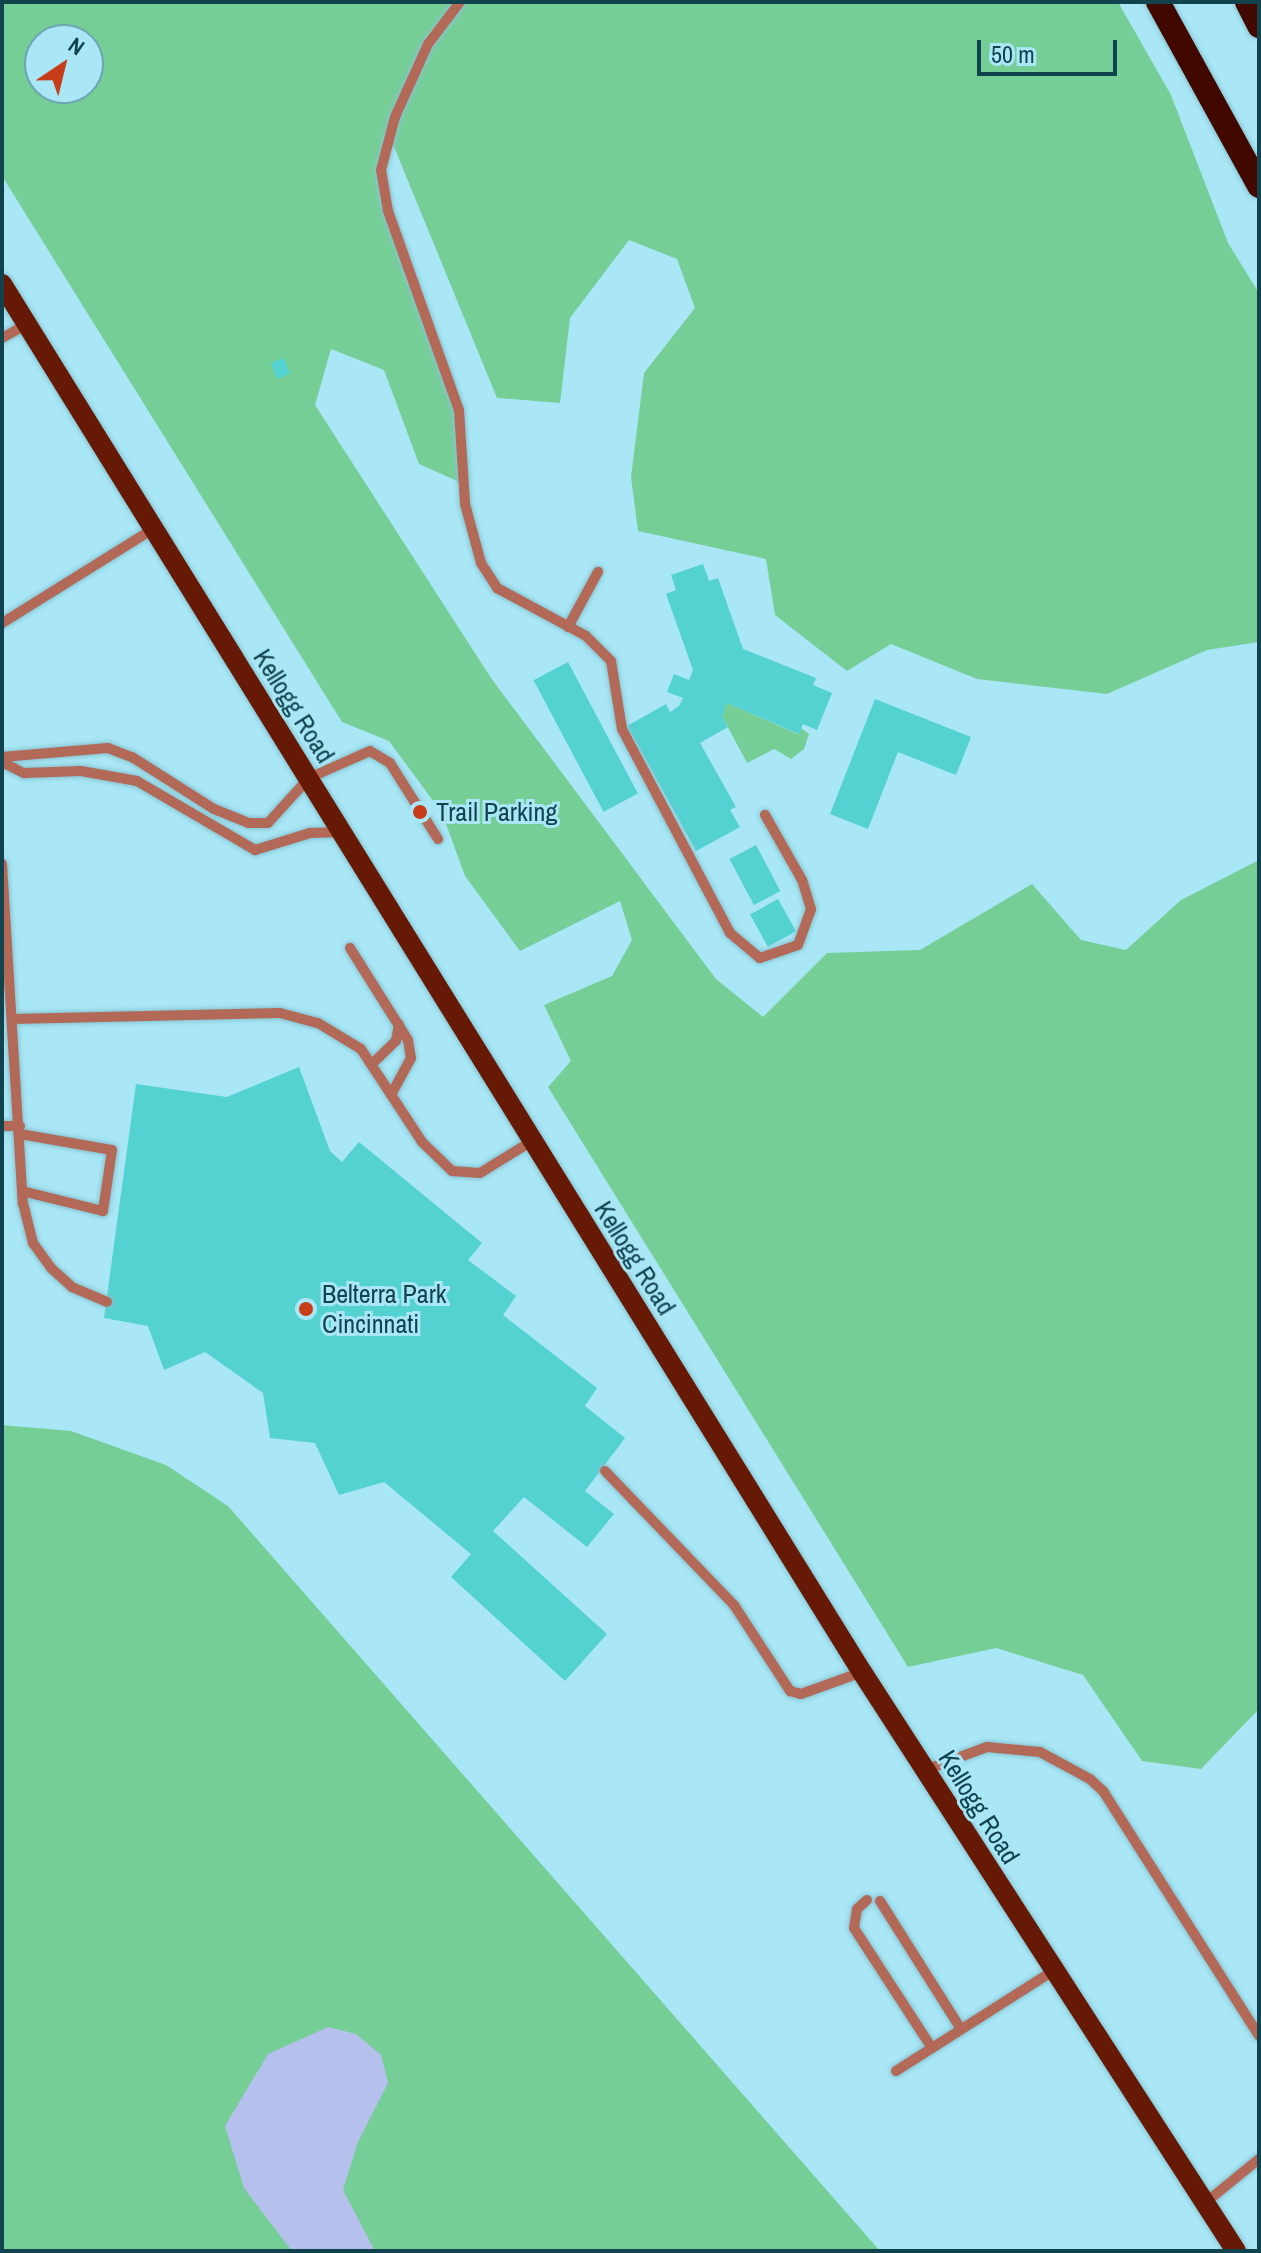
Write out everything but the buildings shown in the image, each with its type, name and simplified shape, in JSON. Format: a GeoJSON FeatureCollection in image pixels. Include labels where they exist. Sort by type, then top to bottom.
{"type":"FeatureCollection","features":[{"type":"Feature","properties":{"kind":"highway"},"geometry":{"type":"LineString","coordinates":[[1158,2],[1259,186]]}},
{"type":"Feature","properties":{"kind":"highway"},"geometry":{"type":"LineString","coordinates":[[1247,2],[1259,26]]}},
{"type":"Feature","properties":{"kind":"main road","name":"Kellogg Road"},"geometry":{"type":"LineString","coordinates":[[2,284],[862,1672],[1236,2251]]}},
{"type":"Feature","properties":{"kind":"lane"},"geometry":{"type":"LineString","coordinates":[[460,2],[428,44],[395,117],[381,170],[388,211],[459,410],[465,504],[481,563],[497,588],[586,636],[611,661],[622,729],[730,933],[760,958],[798,945],[811,909],[802,880],[765,815]]}},
{"type":"Feature","properties":{"kind":"lane"},"geometry":{"type":"LineString","coordinates":[[2,338],[27,324]]}},
{"type":"Feature","properties":{"kind":"lane"},"geometry":{"type":"LineString","coordinates":[[2,623],[153,529]]}},
{"type":"Feature","properties":{"kind":"lane"},"geometry":{"type":"LineString","coordinates":[[568,627],[598,572]]}},
{"type":"Feature","properties":{"kind":"lane"},"geometry":{"type":"LineString","coordinates":[[2,759],[108,748],[248,823],[268,823],[309,778],[363,751],[380,755],[438,839]]}},
{"type":"Feature","properties":{"kind":"lane"},"geometry":{"type":"LineString","coordinates":[[2,759],[24,773],[92,772],[137,781],[255,850],[310,833],[343,832]]}},
{"type":"Feature","properties":{"kind":"lane"},"geometry":{"type":"LineString","coordinates":[[2,864],[22,1191],[33,1243],[51,1268],[72,1287],[107,1302]]}},
{"type":"Feature","properties":{"kind":"lane"},"geometry":{"type":"LineString","coordinates":[[350,948],[399,1024],[411,1058],[391,1095]]}},
{"type":"Feature","properties":{"kind":"lane"},"geometry":{"type":"LineString","coordinates":[[12,1019],[280,1013],[345,1035],[373,1063],[422,1142],[452,1171],[480,1173],[532,1141]]}},
{"type":"Feature","properties":{"kind":"lane"},"geometry":{"type":"LineString","coordinates":[[373,1063],[396,1041],[399,1024]]}},
{"type":"Feature","properties":{"kind":"lane"},"geometry":{"type":"LineString","coordinates":[[2,1126],[112,1150],[103,1211],[22,1191]]}},
{"type":"Feature","properties":{"kind":"lane"},"geometry":{"type":"LineString","coordinates":[[605,1471],[734,1605],[790,1691],[801,1694],[862,1672]]}},
{"type":"Feature","properties":{"kind":"lane"},"geometry":{"type":"LineString","coordinates":[[925,1770],[987,1747],[1040,1752],[1090,1779],[1103,1791],[1259,2036]]}},
{"type":"Feature","properties":{"kind":"lane"},"geometry":{"type":"LineString","coordinates":[[867,1900],[857,1909],[854,1928],[932,2048]]}},
{"type":"Feature","properties":{"kind":"lane"},"geometry":{"type":"LineString","coordinates":[[880,1901],[961,2029]]}},
{"type":"Feature","properties":{"kind":"lane"},"geometry":{"type":"LineString","coordinates":[[896,2071],[1053,1971]]}},
{"type":"Feature","properties":{"kind":"lane"},"geometry":{"type":"LineString","coordinates":[[1205,2203],[1259,2159]]}},
{"type":"Feature","properties":{"kind":"green space"},"geometry":{"type":"Polygon","coordinates":[[[2,2],[1118,2],[1171,95],[1228,243],[1259,293],[1259,642],[1207,650],[1107,694],[977,679],[891,644],[847,671],[775,615],[766,559],[638,531],[631,477],[644,373],[695,308],[677,259],[629,240],[570,318],[560,403],[497,398],[390,137],[381,170],[388,211],[459,410],[464,484],[419,464],[384,370],[331,349],[315,405],[491,678],[716,979],[763,1017],[827,953],[920,950],[1032,884],[1081,940],[1126,950],[1181,900],[1259,860],[1259,1709],[1201,1769],[1142,1761],[1083,1675],[996,1648],[908,1667],[548,1087],[571,1061],[544,1005],[612,976],[632,940],[620,901],[520,951],[465,876],[442,813],[389,741],[342,722],[2,176],[2,2]]]}},
{"type":"Feature","properties":{"kind":"green space"},"geometry":{"type":"Polygon","coordinates":[[[727,703],[798,734],[801,728],[809,734],[804,749],[791,759],[774,749],[747,763],[722,716],[727,703]]]}},
{"type":"Feature","properties":{"kind":"green space"},"geometry":{"type":"Polygon","coordinates":[[[2,1425],[71,1431],[166,1465],[228,1506],[880,2251],[2,2251],[2,1425]]]}},
{"type":"Feature","properties":{"kind":"water"},"geometry":{"type":"Polygon","coordinates":[[[328,2027],[356,2034],[381,2055],[388,2083],[358,2142],[343,2190],[375,2251],[292,2251],[244,2188],[225,2126],[268,2054],[328,2027]]]}},
{"type":"Feature","properties":{"kind":"place","name":"Trail Parking"},"geometry":{"type":"Point","coordinates":[420,812]}},
{"type":"Feature","properties":{"kind":"place","name":"Belterra Park Cincinnati"},"geometry":{"type":"Point","coordinates":[306,1309]}}]}
